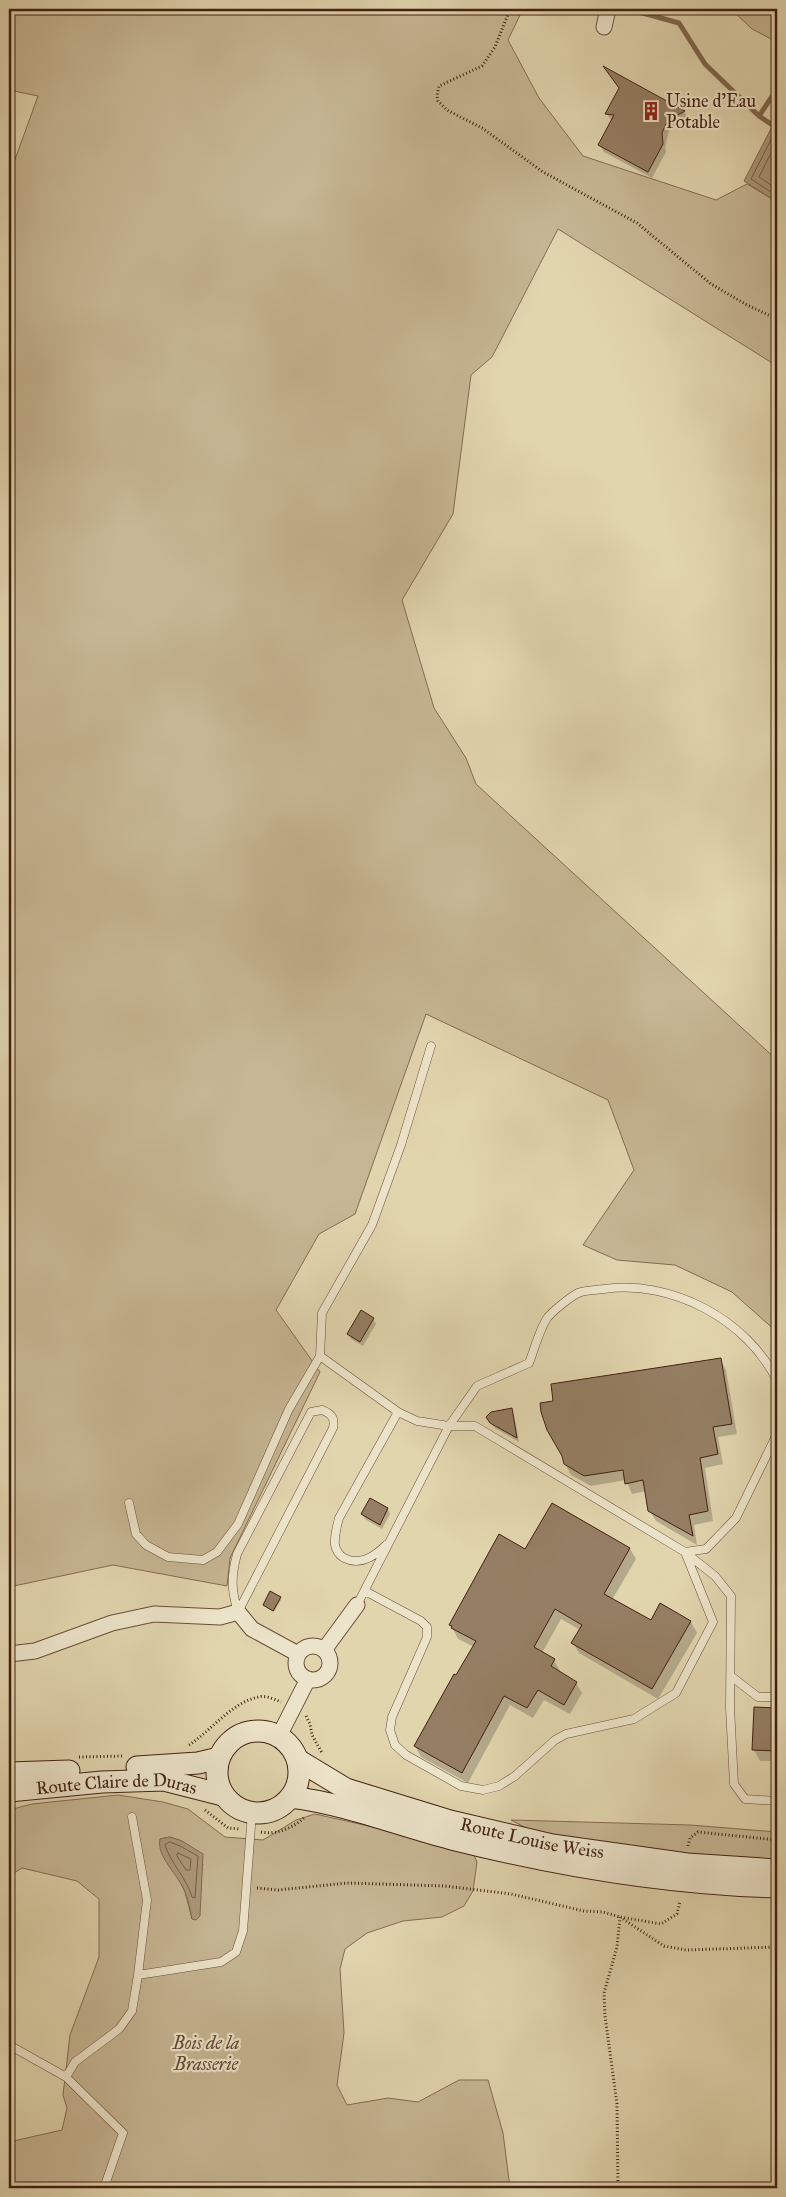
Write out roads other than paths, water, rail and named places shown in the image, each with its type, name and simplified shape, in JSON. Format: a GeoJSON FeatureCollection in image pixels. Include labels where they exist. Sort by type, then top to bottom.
{"type":"FeatureCollection","features":[{"type":"Feature","properties":{"kind":"main road"},"geometry":{"type":"LineString","coordinates":[[259,1731],[279,1736],[287,1743],[298,1760],[298,1779],[291,1797],[278,1808],[261,1814],[236,1807],[223,1795],[217,1777],[219,1758],[224,1749],[239,1735],[259,1731]]}},
{"type":"Feature","properties":{"kind":"main road","name":"Route Claire de Duras"},"geometry":{"type":"LineString","coordinates":[[9,1773],[42,1773],[198,1763],[219,1758]]}},
{"type":"Feature","properties":{"kind":"main road","name":"Route Louise Weiss"},"geometry":{"type":"LineString","coordinates":[[298,1760],[346,1789],[450,1821],[552,1845],[687,1864],[777,1870]]}},
{"type":"Feature","properties":{"kind":"main road","name":"Route Claire de Duras"},"geometry":{"type":"LineString","coordinates":[[9,1791],[102,1782],[164,1780],[223,1795]]}},
{"type":"Feature","properties":{"kind":"main road","name":"Route Louise Weiss"},"geometry":{"type":"LineString","coordinates":[[291,1797],[341,1806],[450,1838],[548,1862],[685,1882],[777,1887]]}},
{"type":"Feature","properties":{"kind":"street"},"geometry":{"type":"LineString","coordinates":[[604,27],[608,9]]}},
{"type":"Feature","properties":{"kind":"street"},"geometry":{"type":"LineString","coordinates":[[324,1650],[357,1605]]}},
{"type":"Feature","properties":{"kind":"street"},"geometry":{"type":"LineString","coordinates":[[9,1654],[34,1651],[112,1623],[154,1614],[220,1617],[238,1612],[252,1629],[298,1654]]}},
{"type":"Feature","properties":{"kind":"street"},"geometry":{"type":"LineString","coordinates":[[308,1647],[319,1647],[324,1650],[330,1659],[329,1670],[320,1678],[308,1679],[303,1676],[296,1666],[298,1654],[308,1647]]}},
{"type":"Feature","properties":{"kind":"street"},"geometry":{"type":"LineString","coordinates":[[279,1736],[308,1679]]}},
{"type":"Feature","properties":{"kind":"lane"},"geometry":{"type":"LineString","coordinates":[[129,1503],[136,1534],[146,1545],[168,1557],[202,1560],[218,1552],[238,1524],[289,1409],[320,1356],[322,1313],[372,1225],[404,1136],[431,1046]]}},
{"type":"Feature","properties":{"kind":"lane"},"geometry":{"type":"LineString","coordinates":[[357,1605],[449,1426],[477,1386],[529,1363],[548,1318],[578,1293],[623,1286],[651,1290],[688,1299],[720,1318],[752,1344],[768,1363],[777,1381]]}},
{"type":"Feature","properties":{"kind":"lane"},"geometry":{"type":"LineString","coordinates":[[320,1356],[398,1412],[417,1421],[449,1426],[475,1426],[685,1552],[715,1576],[731,1596],[732,1677],[730,1708],[734,1784],[745,1800],[777,1800]]}},
{"type":"Feature","properties":{"kind":"lane"},"geometry":{"type":"LineString","coordinates":[[322,1410],[331,1414],[334,1420],[333,1428],[238,1612],[232,1592],[232,1573],[237,1554],[311,1412],[322,1410]]}},
{"type":"Feature","properties":{"kind":"lane"},"geometry":{"type":"LineString","coordinates":[[391,1540],[378,1553],[364,1561],[352,1562],[341,1556],[335,1547],[335,1535],[339,1518],[398,1412]]}},
{"type":"Feature","properties":{"kind":"lane"},"geometry":{"type":"LineString","coordinates":[[685,1552],[706,1549],[736,1518],[777,1434]]}},
{"type":"Feature","properties":{"kind":"lane"},"geometry":{"type":"LineString","coordinates":[[365,1591],[421,1621],[426,1627],[427,1638],[392,1717],[390,1730],[395,1745],[406,1755],[461,1786],[483,1790],[499,1786],[515,1776],[555,1740],[566,1734],[634,1718],[676,1693],[713,1622],[685,1552]]}},
{"type":"Feature","properties":{"kind":"lane"},"geometry":{"type":"LineString","coordinates":[[732,1677],[758,1696],[777,1697]]}},
{"type":"Feature","properties":{"kind":"lane"},"geometry":{"type":"LineString","coordinates":[[138,1975],[221,1962],[236,1952],[243,1931],[252,1813]]}},
{"type":"Feature","properties":{"kind":"lane"},"geometry":{"type":"LineString","coordinates":[[66,2077],[75,2062],[118,2029],[132,2011],[147,1900],[132,1817]]}},
{"type":"Feature","properties":{"kind":"lane"},"geometry":{"type":"LineString","coordinates":[[9,2045],[66,2077],[123,2133],[104,2188]]}},
{"type":"Feature","properties":{"kind":"water"},"geometry":{"type":"Polygon","coordinates":[[[777,117],[777,202],[744,181],[777,117]]]}},
{"type":"Feature","properties":{"kind":"water"},"geometry":{"type":"Polygon","coordinates":[[[170,1837],[182,1841],[203,1854],[200,1916],[196,1920],[192,1919],[188,1899],[182,1886],[161,1852],[160,1839],[170,1837]]]}},
{"type":"Feature","properties":{"kind":"waterway"},"geometry":{"type":"LineString","coordinates":[[628,9],[679,23],[705,64],[759,116],[777,89]]}},
{"type":"Feature","properties":{"kind":"waterway"},"geometry":{"type":"LineString","coordinates":[[759,116],[777,128]]}},
{"type":"Feature","properties":{"kind":"place","name":"Usine d'Eau Potable"},"geometry":{"type":"Point","coordinates":[651,111]}},
{"type":"Feature","properties":{"kind":"park label","name":"Bois de la Brasserie"},"geometry":{"type":"Point","coordinates":[206,2053]}}]}
